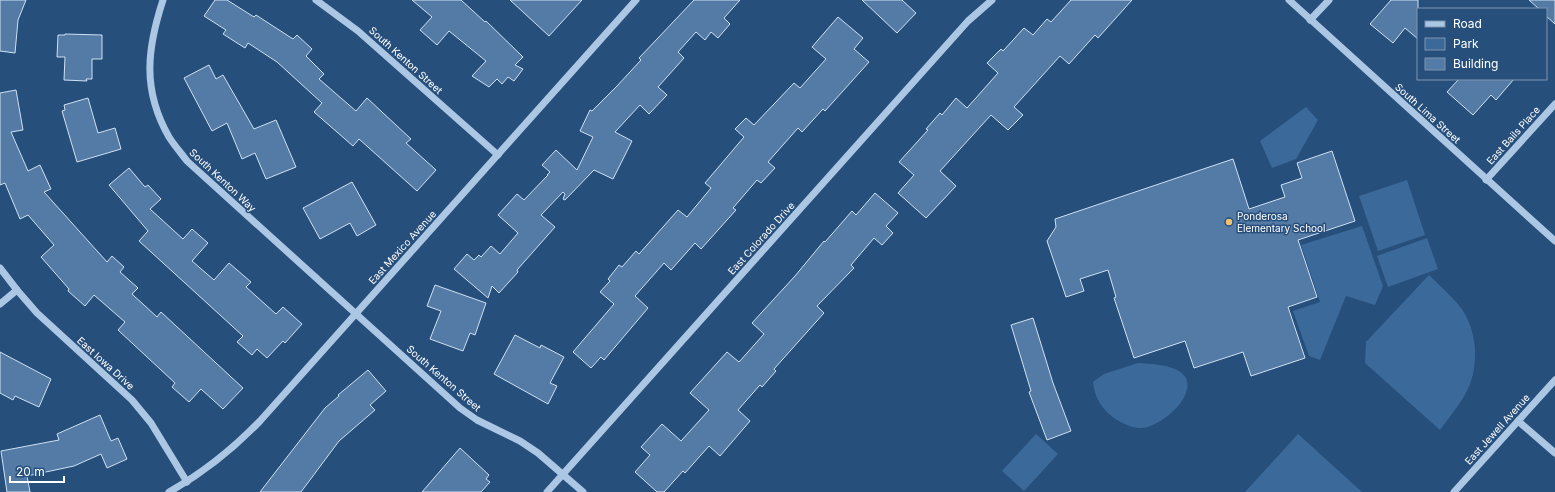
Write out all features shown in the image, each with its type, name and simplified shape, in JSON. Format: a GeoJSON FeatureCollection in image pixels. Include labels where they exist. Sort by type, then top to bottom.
{"type":"FeatureCollection","features":[{"type":"Feature","properties":{"kind":"street","name":"South Kenton Way"},"geometry":{"type":"LineString","coordinates":[[163,0],[154,28],[149,58],[151,88],[159,117],[169,137],[187,162],[197,172],[356,314]]}},
{"type":"Feature","properties":{"kind":"street","name":"South Kenton Street"},"geometry":{"type":"LineString","coordinates":[[316,0],[358,31],[498,154]]}},
{"type":"Feature","properties":{"kind":"street","name":"East Mexico Avenue"},"geometry":{"type":"LineString","coordinates":[[169,492],[215,463],[240,441],[356,314],[636,0]]}},
{"type":"Feature","properties":{"kind":"street","name":"East Colorado Drive"},"geometry":{"type":"LineString","coordinates":[[547,492],[968,20],[992,0]]}},
{"type":"Feature","properties":{"kind":"street","name":"South Lima Street"},"geometry":{"type":"LineString","coordinates":[[1289,0],[1555,241]]}},
{"type":"Feature","properties":{"kind":"street"},"geometry":{"type":"LineString","coordinates":[[1310,20],[1329,0]]}},
{"type":"Feature","properties":{"kind":"street","name":"East Bails Place"},"geometry":{"type":"LineString","coordinates":[[1486,180],[1555,104]]}},
{"type":"Feature","properties":{"kind":"street","name":"East Iowa Drive"},"geometry":{"type":"LineString","coordinates":[[0,268],[37,313],[132,400],[151,423],[187,482]]}},
{"type":"Feature","properties":{"kind":"street"},"geometry":{"type":"LineString","coordinates":[[0,304],[17,290]]}},
{"type":"Feature","properties":{"kind":"street","name":"South Kenton Street"},"geometry":{"type":"LineString","coordinates":[[356,314],[460,408],[478,420],[520,441],[538,453],[583,492]]}},
{"type":"Feature","properties":{"kind":"street","name":"East Jewell Avenue"},"geometry":{"type":"LineString","coordinates":[[1454,492],[1555,380]]}},
{"type":"Feature","properties":{"kind":"street"},"geometry":{"type":"LineString","coordinates":[[1518,421],[1555,453]]}},
{"type":"Feature","properties":{"kind":"green space"},"geometry":{"type":"Polygon","coordinates":[[[1306,107],[1318,120],[1296,159],[1272,168],[1260,141],[1306,107]]]}},
{"type":"Feature","properties":{"kind":"green space"},"geometry":{"type":"Polygon","coordinates":[[[1407,180],[1425,235],[1378,251],[1359,196],[1407,180]]]}},
{"type":"Feature","properties":{"kind":"green space"},"geometry":{"type":"Polygon","coordinates":[[[1362,226],[1383,286],[1375,305],[1346,296],[1320,360],[1309,356],[1293,311],[1320,302],[1301,245],[1362,226]]]}},
{"type":"Feature","properties":{"kind":"green space"},"geometry":{"type":"Polygon","coordinates":[[[1427,238],[1438,269],[1388,287],[1377,256],[1427,238]]]}},
{"type":"Feature","properties":{"kind":"green space"},"geometry":{"type":"Polygon","coordinates":[[[1429,275],[1450,295],[1466,316],[1473,335],[1475,355],[1473,374],[1470,384],[1461,402],[1440,430],[1365,363],[1366,342],[1429,275]]]}},
{"type":"Feature","properties":{"kind":"green space"},"geometry":{"type":"Polygon","coordinates":[[[1138,363],[1163,365],[1177,370],[1185,377],[1188,385],[1180,404],[1172,413],[1152,426],[1142,428],[1135,428],[1117,420],[1109,414],[1097,398],[1093,382],[1104,374],[1138,363]]]}},
{"type":"Feature","properties":{"kind":"green space"},"geometry":{"type":"Polygon","coordinates":[[[1036,434],[1058,454],[1024,491],[1002,471],[1036,434]]]}},
{"type":"Feature","properties":{"kind":"green space"},"geometry":{"type":"Polygon","coordinates":[[[1298,434],[1362,492],[1245,492],[1298,434]]]}},
{"type":"Feature","properties":{"kind":"building"},"geometry":{"type":"Polygon","coordinates":[[[0,0],[26,0],[18,20],[15,53],[0,51],[0,0]]]}},
{"type":"Feature","properties":{"kind":"building"},"geometry":{"type":"Polygon","coordinates":[[[215,0],[227,0],[254,17],[256,15],[293,39],[297,35],[312,49],[306,56],[324,74],[319,79],[356,111],[367,98],[411,139],[406,143],[436,170],[417,191],[359,139],[353,146],[314,112],[322,103],[277,62],[248,43],[245,48],[223,34],[226,30],[204,16],[215,0]]]}},
{"type":"Feature","properties":{"kind":"building"},"geometry":{"type":"Polygon","coordinates":[[[412,0],[461,0],[485,22],[486,21],[523,57],[515,65],[523,69],[514,81],[508,77],[502,84],[497,79],[489,87],[472,76],[486,61],[449,31],[437,45],[420,30],[432,17],[412,0]]]}},
{"type":"Feature","properties":{"kind":"building"},"geometry":{"type":"Polygon","coordinates":[[[510,0],[582,0],[549,36],[510,0]]]}},
{"type":"Feature","properties":{"kind":"building"},"geometry":{"type":"Polygon","coordinates":[[[694,0],[740,0],[724,18],[730,24],[718,38],[711,32],[705,40],[696,32],[678,52],[684,58],[658,87],[667,95],[649,114],[640,105],[615,132],[632,141],[613,179],[594,170],[565,200],[563,199],[565,194],[563,192],[541,215],[555,227],[499,293],[492,286],[488,298],[454,269],[467,254],[474,260],[479,255],[481,257],[491,246],[500,254],[518,233],[498,215],[517,194],[524,200],[548,175],[550,172],[542,165],[556,150],[577,170],[593,137],[580,131],[590,110],[592,111],[617,86],[641,60],[639,58],[694,0]]]}},
{"type":"Feature","properties":{"kind":"building"},"geometry":{"type":"Polygon","coordinates":[[[862,0],[902,0],[916,13],[897,33],[862,0]]]}},
{"type":"Feature","properties":{"kind":"building"},"geometry":{"type":"Polygon","coordinates":[[[1071,0],[1132,0],[1098,38],[1095,35],[1069,64],[1060,56],[1014,107],[1023,115],[1008,130],[991,115],[940,171],[956,186],[926,218],[898,193],[914,175],[899,162],[928,130],[926,129],[940,113],[942,115],[956,98],[967,108],[998,73],[987,63],[1001,49],[1003,51],[1024,28],[1033,35],[1047,19],[1051,22],[1071,0]]]}},
{"type":"Feature","properties":{"kind":"building"},"geometry":{"type":"Polygon","coordinates":[[[1391,0],[1418,0],[1417,38],[1405,28],[1393,43],[1370,24],[1391,0]]]}},
{"type":"Feature","properties":{"kind":"building"},"geometry":{"type":"Polygon","coordinates":[[[1529,0],[1555,0],[1555,24],[1547,17],[1547,8],[1538,8],[1529,0]]]}},
{"type":"Feature","properties":{"kind":"building"},"geometry":{"type":"Polygon","coordinates":[[[838,17],[863,38],[854,49],[869,62],[825,111],[823,109],[802,132],[798,128],[768,162],[775,168],[761,183],[757,180],[733,208],[736,210],[701,249],[695,243],[671,270],[664,263],[635,296],[648,308],[604,360],[601,357],[591,368],[573,352],[614,304],[600,292],[610,281],[608,279],[619,265],[622,267],[636,251],[639,254],[678,210],[687,217],[711,188],[705,183],[744,137],[735,129],[746,118],[754,125],[794,83],[800,88],[826,59],[812,47],[838,17]]]}},
{"type":"Feature","properties":{"kind":"building"},"geometry":{"type":"Polygon","coordinates":[[[58,35],[102,35],[102,59],[92,59],[92,79],[86,79],[87,81],[64,80],[65,57],[57,57],[58,35]]]}},
{"type":"Feature","properties":{"kind":"building"},"geometry":{"type":"Polygon","coordinates":[[[209,65],[216,79],[223,75],[254,129],[276,120],[296,167],[266,179],[255,153],[242,159],[227,123],[212,131],[184,78],[209,65]]]}},
{"type":"Feature","properties":{"kind":"building"},"geometry":{"type":"Polygon","coordinates":[[[1458,80],[1513,80],[1496,100],[1491,95],[1473,115],[1447,92],[1458,80]]]}},
{"type":"Feature","properties":{"kind":"building"},"geometry":{"type":"Polygon","coordinates":[[[16,90],[23,130],[11,132],[28,171],[40,165],[51,189],[44,192],[107,262],[112,256],[124,267],[120,272],[138,288],[132,294],[157,317],[161,312],[243,388],[223,409],[201,389],[189,402],[172,387],[175,383],[118,330],[125,322],[94,295],[85,306],[68,291],[69,289],[41,257],[54,245],[28,215],[20,219],[5,183],[0,185],[0,93],[16,90]]]}},
{"type":"Feature","properties":{"kind":"building"},"geometry":{"type":"Polygon","coordinates":[[[88,98],[98,133],[115,128],[121,149],[77,162],[62,111],[65,110],[64,105],[88,98]]]}},
{"type":"Feature","properties":{"kind":"building"},"geometry":{"type":"Polygon","coordinates":[[[1332,151],[1355,221],[1298,240],[1317,297],[1288,307],[1305,358],[1251,376],[1243,352],[1194,368],[1185,341],[1134,358],[1114,298],[1116,297],[1108,270],[1080,279],[1084,291],[1066,297],[1047,241],[1056,227],[1055,219],[1233,159],[1249,209],[1285,197],[1281,185],[1302,178],[1297,163],[1332,151]]]}},
{"type":"Feature","properties":{"kind":"building"},"geometry":{"type":"Polygon","coordinates":[[[129,168],[145,187],[148,185],[161,199],[150,209],[183,239],[192,229],[208,243],[192,261],[214,280],[229,263],[251,282],[246,287],[276,314],[283,307],[302,324],[285,343],[283,341],[267,358],[257,349],[252,355],[237,342],[243,336],[139,241],[148,231],[109,185],[129,168]]]}},
{"type":"Feature","properties":{"kind":"building"},"geometry":{"type":"Polygon","coordinates":[[[352,182],[376,225],[357,236],[350,223],[320,239],[303,208],[352,182]]]}},
{"type":"Feature","properties":{"kind":"building"},"geometry":{"type":"Polygon","coordinates":[[[875,193],[898,213],[886,226],[893,233],[882,245],[874,238],[851,265],[854,268],[817,306],[824,313],[774,369],[776,371],[762,387],[760,385],[738,410],[750,421],[720,456],[709,446],[685,473],[683,471],[664,492],[657,492],[635,472],[650,455],[641,447],[662,424],[681,441],[709,410],[690,393],[727,352],[739,362],[764,334],[752,323],[852,211],[856,215],[875,193]]]}},
{"type":"Feature","properties":{"kind":"building"},"geometry":{"type":"Polygon","coordinates":[[[435,285],[486,303],[475,335],[470,333],[463,351],[430,339],[441,311],[427,306],[435,285]]]}},
{"type":"Feature","properties":{"kind":"building"},"geometry":{"type":"Polygon","coordinates":[[[1033,318],[1053,383],[1071,431],[1047,440],[1029,392],[1031,391],[1011,325],[1033,318]]]}},
{"type":"Feature","properties":{"kind":"building"},"geometry":{"type":"Polygon","coordinates":[[[515,335],[540,348],[541,345],[564,357],[550,383],[557,386],[548,404],[494,374],[515,335]]]}},
{"type":"Feature","properties":{"kind":"building"},"geometry":{"type":"Polygon","coordinates":[[[0,352],[51,379],[39,407],[15,396],[13,400],[0,393],[0,352]]]}},
{"type":"Feature","properties":{"kind":"building"},"geometry":{"type":"Polygon","coordinates":[[[368,370],[386,391],[370,405],[375,410],[339,441],[301,492],[260,492],[325,408],[368,370]]]}},
{"type":"Feature","properties":{"kind":"building"},"geometry":{"type":"Polygon","coordinates":[[[100,415],[111,441],[118,438],[127,459],[107,468],[101,454],[74,466],[27,476],[30,492],[7,492],[1,451],[59,440],[57,434],[100,415]]]}},
{"type":"Feature","properties":{"kind":"building"},"geometry":{"type":"Polygon","coordinates":[[[460,448],[489,475],[486,479],[490,482],[481,492],[422,492],[460,448]]]}},
{"type":"Feature","properties":{"kind":"place","name":"Ponderosa Elementary School"},"geometry":{"type":"Point","coordinates":[1229,222]}}]}
